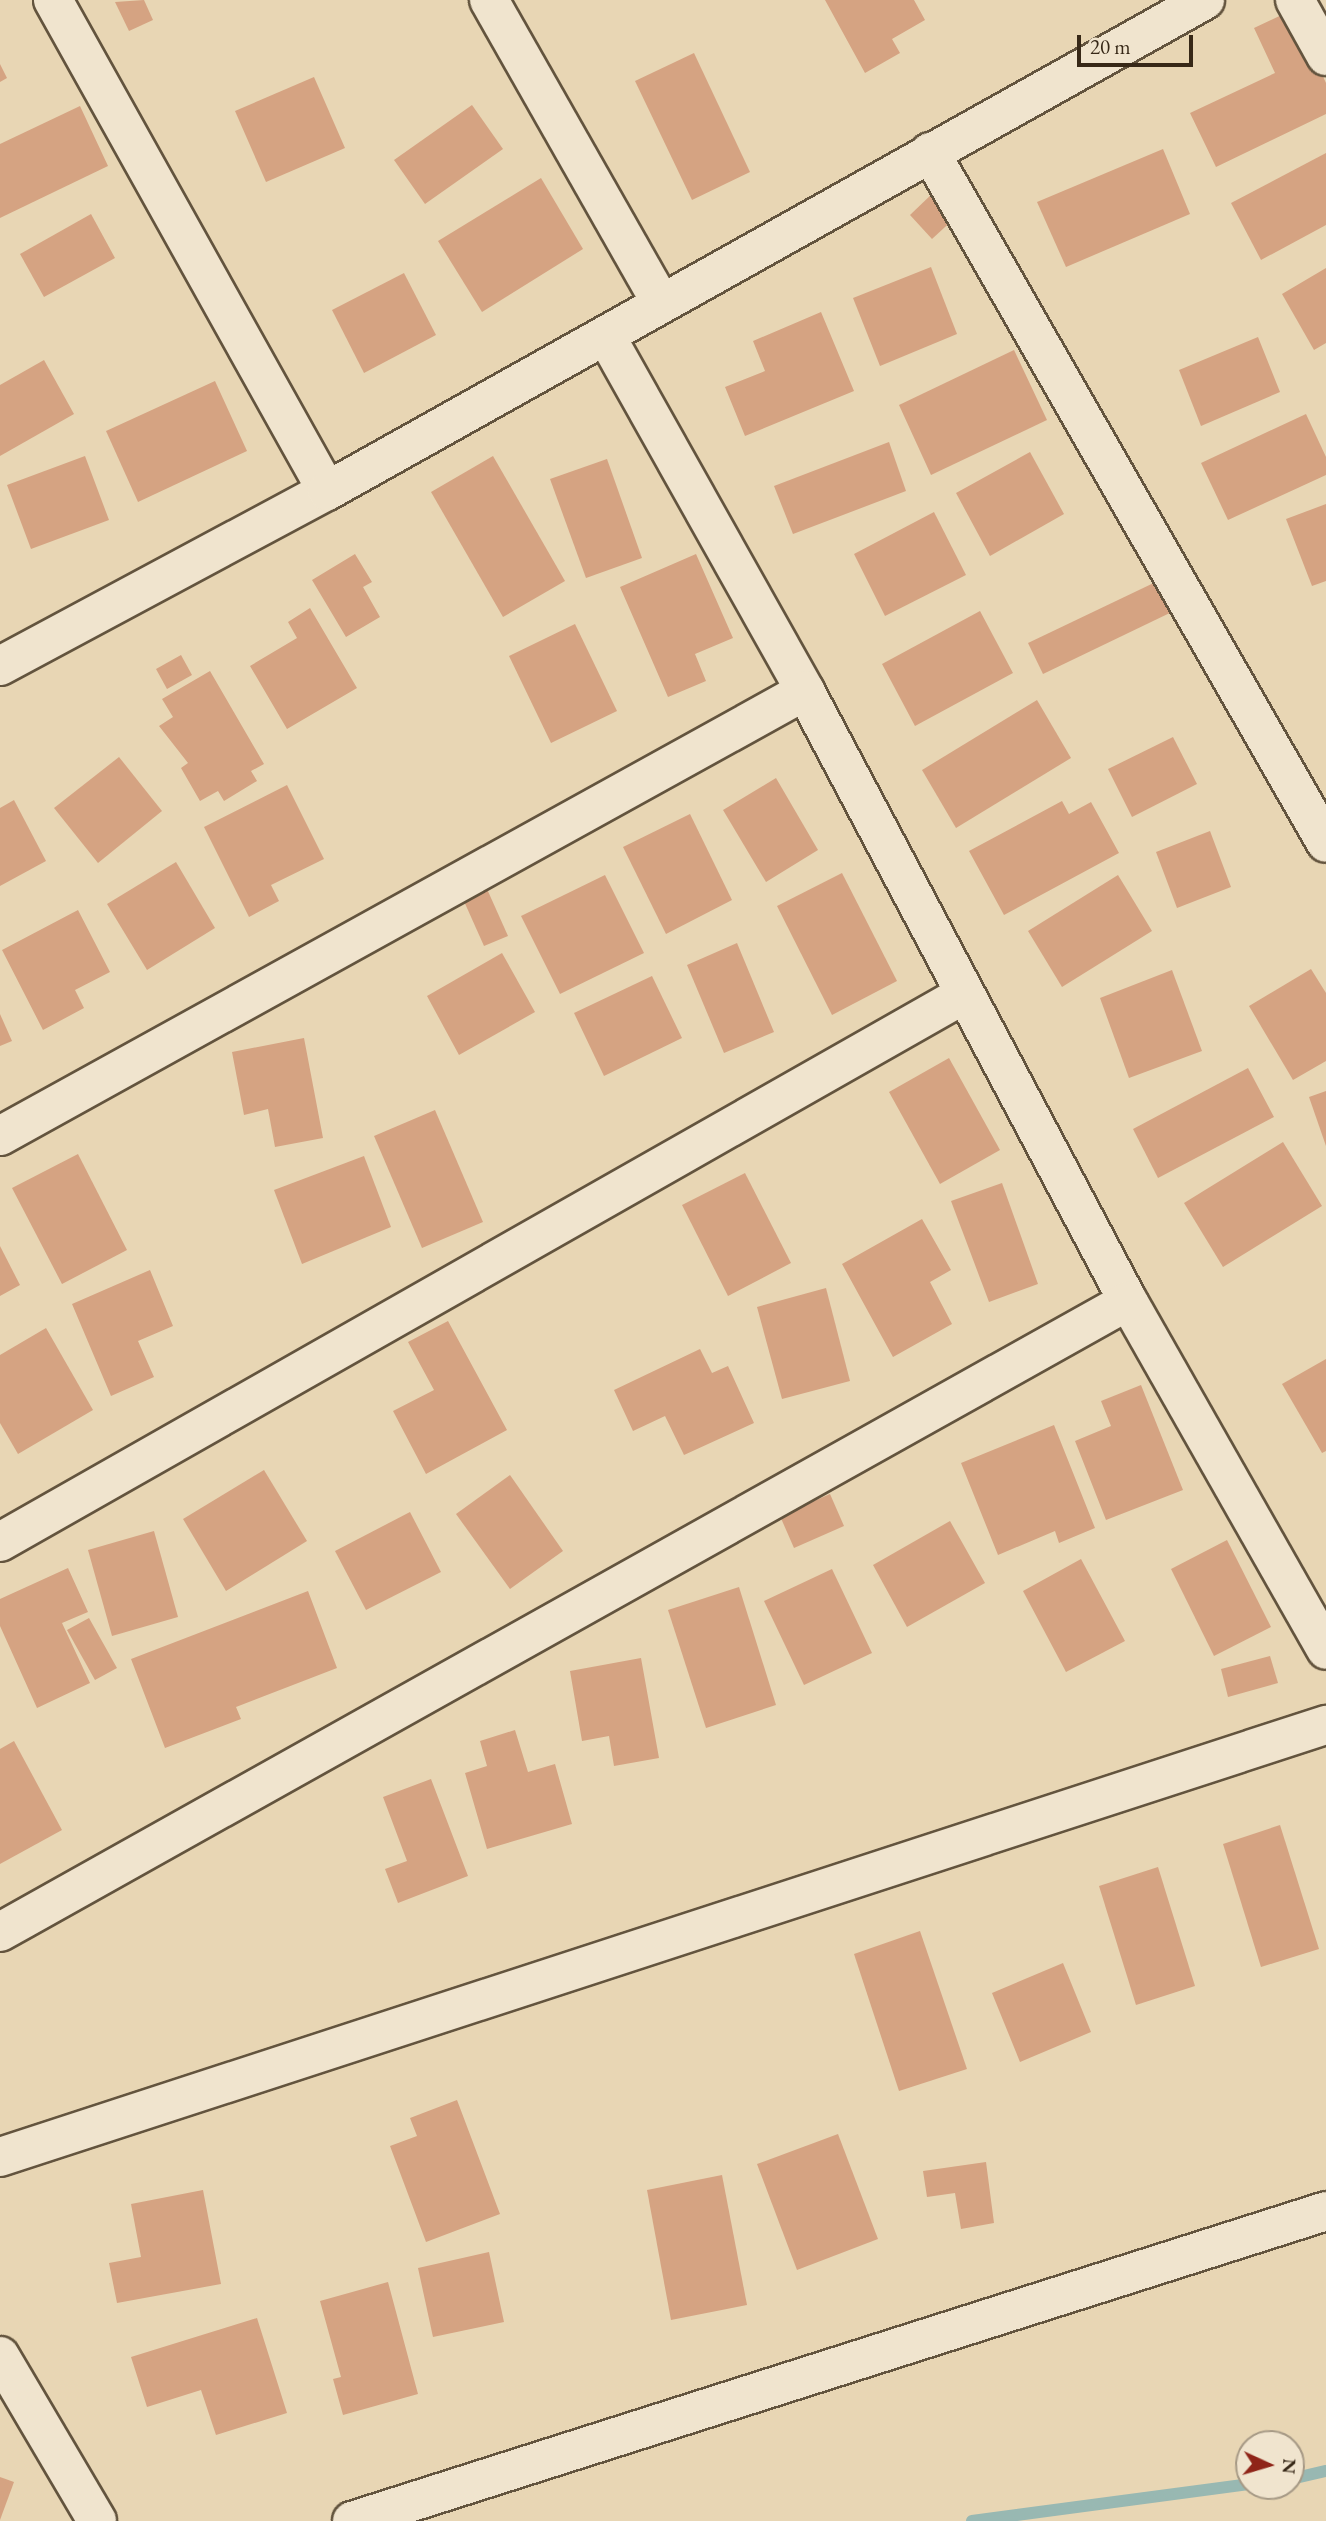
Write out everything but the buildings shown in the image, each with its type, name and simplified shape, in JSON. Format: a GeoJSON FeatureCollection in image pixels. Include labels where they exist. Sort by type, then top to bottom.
{"type":"FeatureCollection","features":[{"type":"Feature","properties":{"kind":"street"},"geometry":{"type":"LineString","coordinates":[[52,0],[327,491]]}},
{"type":"Feature","properties":{"kind":"street"},"geometry":{"type":"LineString","coordinates":[[489,0],[661,303]]}},
{"type":"Feature","properties":{"kind":"street"},"geometry":{"type":"LineString","coordinates":[[0,666],[327,491],[1205,0]]}},
{"type":"Feature","properties":{"kind":"street"},"geometry":{"type":"LineString","coordinates":[[1295,0],[1326,56]]}},
{"type":"Feature","properties":{"kind":"street"},"geometry":{"type":"LineString","coordinates":[[930,152],[1326,843]]}},
{"type":"Feature","properties":{"kind":"street"},"geometry":{"type":"LineString","coordinates":[[606,336],[805,691],[963,995],[1129,1301],[1326,1650]]}},
{"type":"Feature","properties":{"kind":"street"},"geometry":{"type":"LineString","coordinates":[[0,1136],[805,691]]}},
{"type":"Feature","properties":{"kind":"street"},"geometry":{"type":"LineString","coordinates":[[0,1542],[963,995]]}},
{"type":"Feature","properties":{"kind":"street"},"geometry":{"type":"LineString","coordinates":[[0,1932],[1129,1301]]}},
{"type":"Feature","properties":{"kind":"street"},"geometry":{"type":"LineString","coordinates":[[0,2157],[1326,1725]]}},
{"type":"Feature","properties":{"kind":"street"},"geometry":{"type":"LineString","coordinates":[[352,2521],[1326,2211]]}},
{"type":"Feature","properties":{"kind":"street"},"geometry":{"type":"LineString","coordinates":[[0,2356],[97,2521]]}},
{"type":"Feature","properties":{"kind":"waterway"},"geometry":{"type":"LineString","coordinates":[[1305,2476],[1326,2471]]}},
{"type":"Feature","properties":{"kind":"waterway"},"geometry":{"type":"LineString","coordinates":[[972,2521],[1235,2486]]}}]}
